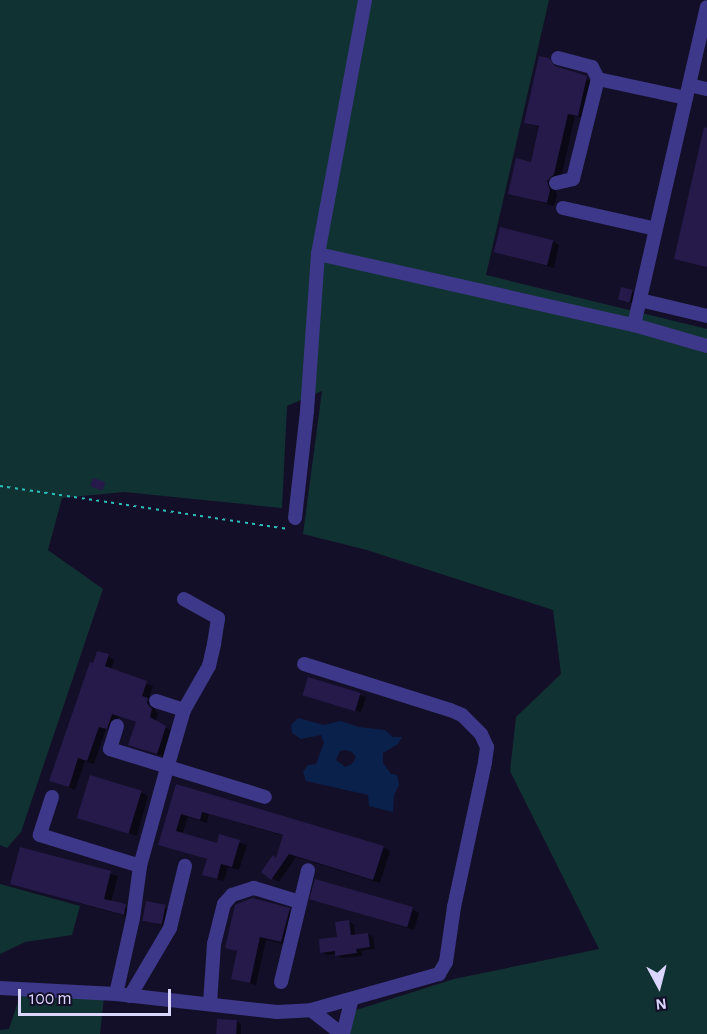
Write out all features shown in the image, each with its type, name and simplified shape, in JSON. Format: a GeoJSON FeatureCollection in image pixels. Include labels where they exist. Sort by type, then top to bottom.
{"type":"FeatureCollection","features":[{"type":"Feature","properties":{"kind":"street"},"geometry":{"type":"LineString","coordinates":[[295,518],[307,411],[318,254],[365,0]]}},
{"type":"Feature","properties":{"kind":"street"},"geometry":{"type":"LineString","coordinates":[[634,326],[707,7]]}},
{"type":"Feature","properties":{"kind":"street"},"geometry":{"type":"LineString","coordinates":[[556,183],[573,179],[598,79],[592,67],[558,58]]}},
{"type":"Feature","properties":{"kind":"street"},"geometry":{"type":"LineString","coordinates":[[598,79],[688,91],[707,89]]}},
{"type":"Feature","properties":{"kind":"street"},"geometry":{"type":"LineString","coordinates":[[563,208],[656,229]]}},
{"type":"Feature","properties":{"kind":"street"},"geometry":{"type":"LineString","coordinates":[[318,254],[634,326],[707,346]]}},
{"type":"Feature","properties":{"kind":"street"},"geometry":{"type":"LineString","coordinates":[[640,300],[707,316]]}},
{"type":"Feature","properties":{"kind":"street"},"geometry":{"type":"LineString","coordinates":[[116,994],[133,918],[140,866],[184,710],[209,666],[218,618],[184,599]]}},
{"type":"Feature","properties":{"kind":"street"},"geometry":{"type":"LineString","coordinates":[[0,988],[116,994],[277,1012],[311,1010],[378,989],[426,980],[439,974],[446,962],[454,907],[487,747],[481,734],[462,715],[304,664]]}},
{"type":"Feature","properties":{"kind":"street"},"geometry":{"type":"LineString","coordinates":[[156,701],[184,710]]}},
{"type":"Feature","properties":{"kind":"street"},"geometry":{"type":"LineString","coordinates":[[117,726],[110,749],[265,798]]}},
{"type":"Feature","properties":{"kind":"street"},"geometry":{"type":"LineString","coordinates":[[52,797],[40,835],[140,866]]}},
{"type":"Feature","properties":{"kind":"street"},"geometry":{"type":"LineString","coordinates":[[130,996],[170,928],[185,866]]}},
{"type":"Feature","properties":{"kind":"street"},"geometry":{"type":"LineString","coordinates":[[281,982],[308,870]]}},
{"type":"Feature","properties":{"kind":"street"},"geometry":{"type":"LineString","coordinates":[[210,1004],[214,944],[224,904],[231,895],[254,888],[300,902]]}},
{"type":"Feature","properties":{"kind":"street"},"geometry":{"type":"LineString","coordinates":[[311,1010],[342,1034],[352,999]]}},
{"type":"Feature","properties":{"kind":"path"},"geometry":{"type":"LineString","coordinates":[[0,486],[287,529],[295,518]]}},
{"type":"Feature","properties":{"kind":"green space"},"geometry":{"type":"Polygon","coordinates":[[[0,0],[549,0],[486,275],[707,329],[707,1034],[349,1034],[353,1011],[454,979],[599,949],[510,771],[516,717],[561,674],[553,610],[367,550],[303,534],[322,391],[287,406],[282,508],[124,492],[62,498],[48,550],[103,589],[21,832],[7,848],[0,845],[0,0]]]}},
{"type":"Feature","properties":{"kind":"green space"},"geometry":{"type":"Polygon","coordinates":[[[0,884],[80,906],[72,935],[25,942],[0,954],[0,884]]]}},
{"type":"Feature","properties":{"kind":"green space"},"geometry":{"type":"Polygon","coordinates":[[[21,993],[104,997],[100,1034],[0,1034],[0,1030],[9,1029],[21,993]]]}},
{"type":"Feature","properties":{"kind":"water"},"geometry":{"type":"Polygon","coordinates":[[[298,718],[324,725],[341,721],[359,727],[385,730],[393,737],[402,737],[398,744],[383,753],[383,763],[391,774],[397,775],[399,785],[394,795],[393,812],[369,806],[368,795],[306,781],[303,772],[308,765],[316,764],[324,743],[321,735],[301,739],[292,733],[291,725],[298,718]],[[340,751],[336,760],[345,767],[352,764],[356,757],[352,752],[340,751]]]}},
{"type":"Feature","properties":{"kind":"building"},"geometry":{"type":"Polygon","coordinates":[[[539,56],[549,58],[555,66],[587,76],[578,116],[568,114],[554,174],[547,181],[550,190],[547,203],[508,194],[516,158],[531,162],[539,126],[524,123],[539,56]]]}},
{"type":"Feature","properties":{"kind":"building"},"geometry":{"type":"Polygon","coordinates":[[[704,127],[707,128],[707,267],[674,259],[704,127]]]}},
{"type":"Feature","properties":{"kind":"building"},"geometry":{"type":"Polygon","coordinates":[[[500,227],[553,240],[547,266],[494,252],[500,227]]]}},
{"type":"Feature","properties":{"kind":"building"},"geometry":{"type":"Polygon","coordinates":[[[621,287],[633,290],[629,303],[618,300],[621,287]]]}},
{"type":"Feature","properties":{"kind":"building"},"geometry":{"type":"Polygon","coordinates":[[[93,478],[105,482],[103,491],[90,487],[93,478]]]}},
{"type":"Feature","properties":{"kind":"building"},"geometry":{"type":"Polygon","coordinates":[[[97,651],[109,654],[105,666],[147,681],[142,696],[148,698],[147,703],[152,709],[150,717],[166,726],[157,754],[128,745],[136,722],[112,714],[107,729],[99,727],[87,761],[78,758],[69,787],[49,781],[90,662],[93,663],[97,651]]]}},
{"type":"Feature","properties":{"kind":"building"},"geometry":{"type":"Polygon","coordinates":[[[308,677],[361,693],[355,711],[302,695],[308,677]]]}},
{"type":"Feature","properties":{"kind":"building"},"geometry":{"type":"Polygon","coordinates":[[[90,775],[142,791],[128,834],[77,818],[90,775]]]}},
{"type":"Feature","properties":{"kind":"building"},"geometry":{"type":"Polygon","coordinates":[[[176,784],[384,846],[373,880],[289,854],[271,880],[261,872],[273,855],[276,858],[283,835],[202,812],[200,820],[181,814],[176,831],[217,843],[219,834],[240,840],[232,867],[221,864],[217,879],[202,875],[207,859],[158,845],[176,784]]]}},
{"type":"Feature","properties":{"kind":"building"},"geometry":{"type":"Polygon","coordinates":[[[20,847],[111,871],[104,899],[126,904],[124,915],[10,884],[20,847]]]}},
{"type":"Feature","properties":{"kind":"building"},"geometry":{"type":"Polygon","coordinates":[[[315,879],[413,907],[407,927],[309,899],[315,879]]]}},
{"type":"Feature","properties":{"kind":"building"},"geometry":{"type":"Polygon","coordinates":[[[252,898],[290,908],[281,942],[260,937],[250,983],[231,979],[237,951],[225,948],[235,905],[252,898]]]}},
{"type":"Feature","properties":{"kind":"building"},"geometry":{"type":"Polygon","coordinates":[[[146,901],[166,905],[162,924],[142,921],[146,901]]]}},
{"type":"Feature","properties":{"kind":"building"},"geometry":{"type":"Polygon","coordinates":[[[349,920],[351,935],[368,933],[370,947],[356,949],[357,953],[335,956],[335,951],[320,953],[319,939],[337,937],[335,922],[349,920]]]}},
{"type":"Feature","properties":{"kind":"building"},"geometry":{"type":"Polygon","coordinates":[[[217,1019],[237,1020],[236,1034],[216,1034],[217,1019]]]}}]}
